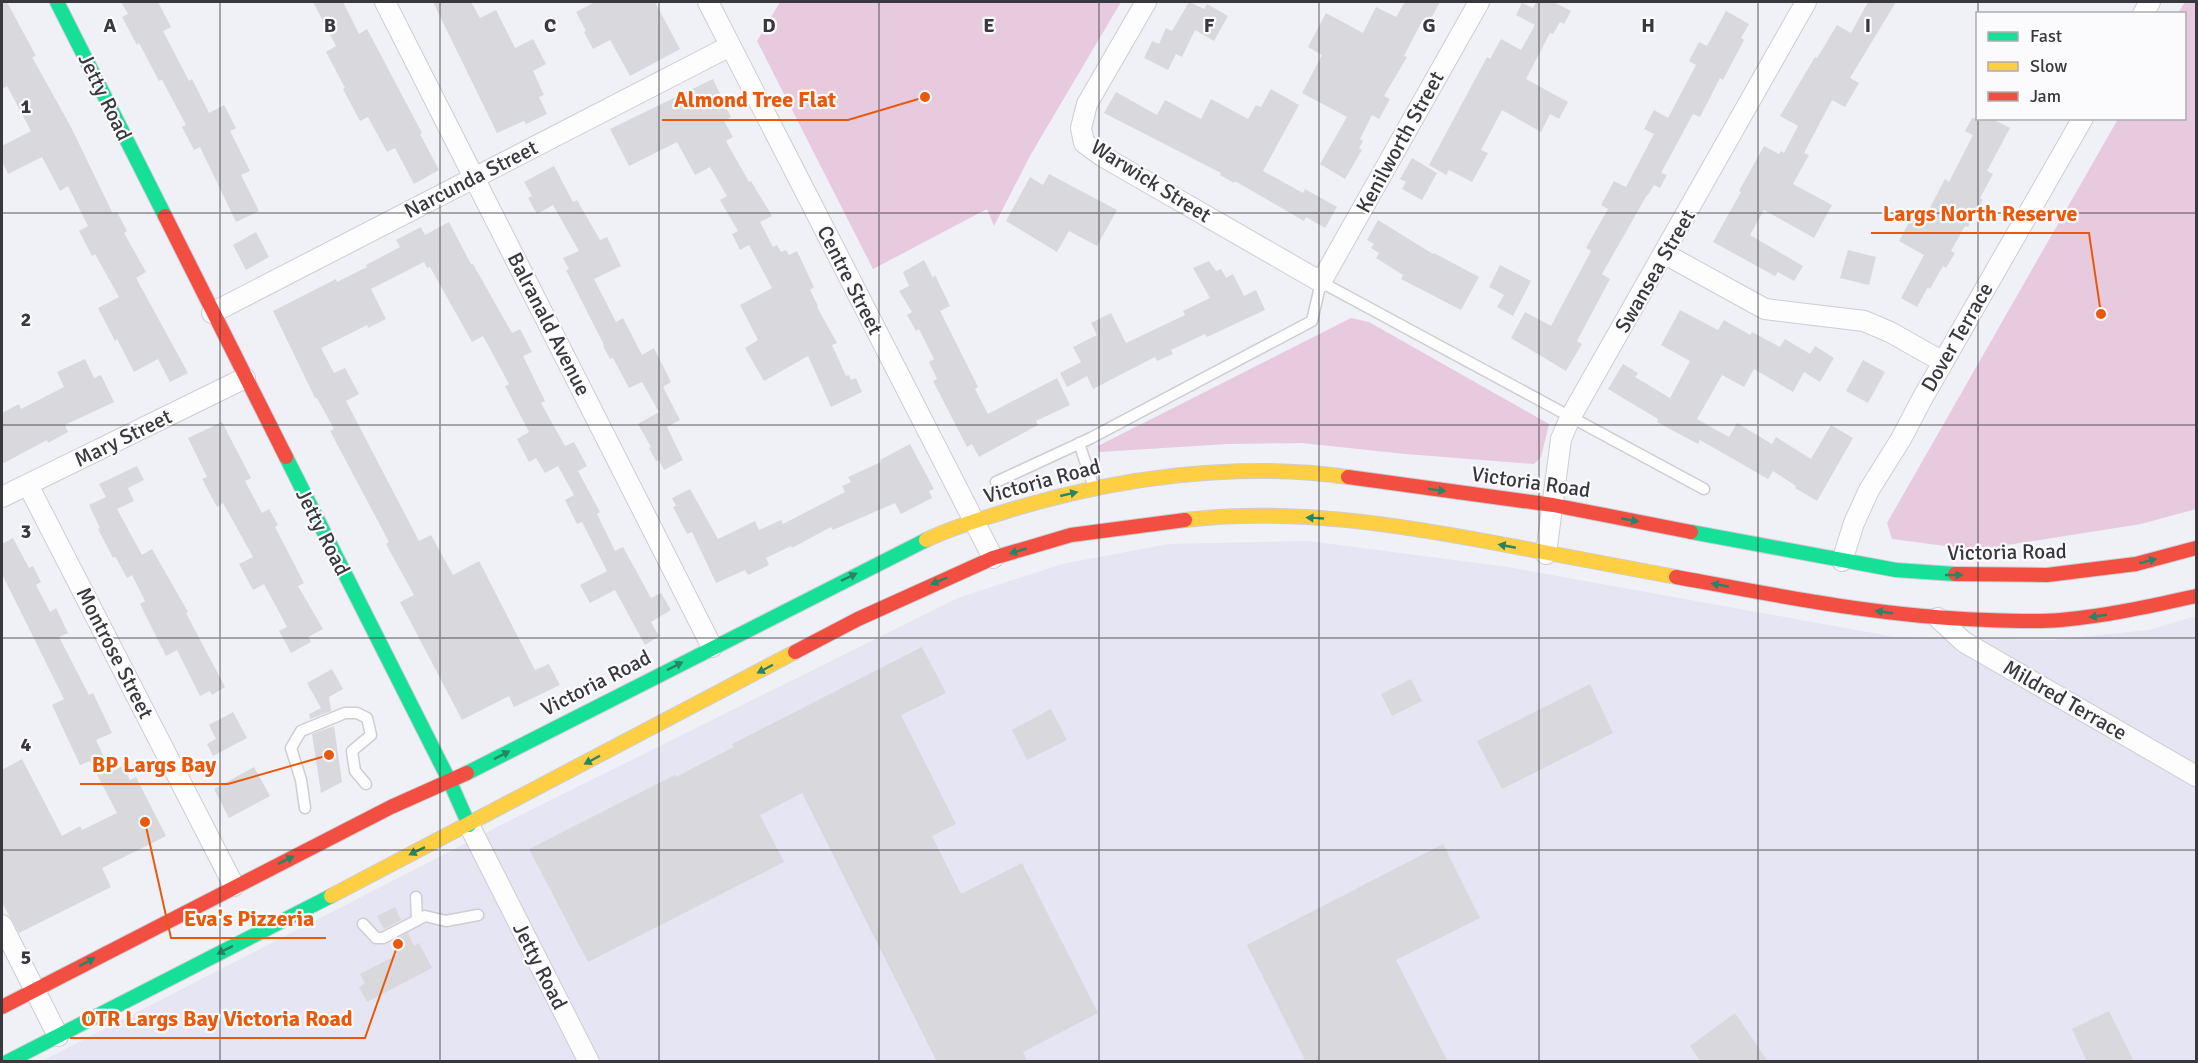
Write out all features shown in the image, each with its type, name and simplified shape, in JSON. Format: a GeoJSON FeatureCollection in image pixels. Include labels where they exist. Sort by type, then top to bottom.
{"type":"FeatureCollection","features":[{"type":"Feature","properties":{"kind":"main road","name":"Jetty Road"},"geometry":{"type":"LineString","coordinates":[[57,2],[450,782],[469,825]]}},
{"type":"Feature","properties":{"kind":"main road","name":"Victoria Road"},"geometry":{"type":"LineString","coordinates":[[2,1007],[234,886],[392,807],[450,782],[900,552],[949,529],[1044,500],[1111,484],[1188,475],[1293,472],[1341,476],[1553,505],[1842,561],[1896,570],[1942,574],[2047,575],[2136,564],[2196,548]]}},
{"type":"Feature","properties":{"kind":"main road"},"geometry":{"type":"LineString","coordinates":[[7,1062],[469,825],[858,619],[993,558],[1071,535],[1196,519],[1272,516],[1366,522],[1432,531],[1777,596],[1890,614],[1938,618],[2061,620],[2121,612],[2196,597]]}},
{"type":"Feature","properties":{"kind":"street","name":"Balranald Avenue"},"geometry":{"type":"LineString","coordinates":[[385,2],[712,647]]}},
{"type":"Feature","properties":{"kind":"street","name":"Centre Street"},"geometry":{"type":"LineString","coordinates":[[708,2],[993,558]]}},
{"type":"Feature","properties":{"kind":"street","name":"Warwick Street"},"geometry":{"type":"LineString","coordinates":[[1146,2],[1087,104],[1081,128],[1084,143],[1102,156],[1321,282]]}},
{"type":"Feature","properties":{"kind":"street","name":"Kenilworth Street"},"geometry":{"type":"LineString","coordinates":[[1321,282],[1479,2]]}},
{"type":"Feature","properties":{"kind":"street","name":"Swansea Street"},"geometry":{"type":"LineString","coordinates":[[1546,554],[1561,439],[1570,418],[1806,2]]}},
{"type":"Feature","properties":{"kind":"street","name":"Narcunda Street"},"geometry":{"type":"LineString","coordinates":[[212,313],[730,46]]}},
{"type":"Feature","properties":{"kind":"street","name":"Dover Terrace"},"geometry":{"type":"LineString","coordinates":[[1842,561],[1854,523],[1869,490],[1901,439],[2082,120]]}},
{"type":"Feature","properties":{"kind":"street"},"geometry":{"type":"LineString","coordinates":[[1665,254],[1765,309],[1864,321],[1890,332],[1943,362]]}},
{"type":"Feature","properties":{"kind":"street","name":"Mary Street"},"geometry":{"type":"LineString","coordinates":[[2,497],[245,378]]}},
{"type":"Feature","properties":{"kind":"street","name":"Montrose Street"},"geometry":{"type":"LineString","coordinates":[[28,485],[234,886]]}},
{"type":"Feature","properties":{"kind":"street","name":"Mildred Terrace"},"geometry":{"type":"LineString","coordinates":[[1938,618],[1964,642],[2196,776]]}},
{"type":"Feature","properties":{"kind":"street","name":"Jetty Road"},"geometry":{"type":"LineString","coordinates":[[469,825],[589,1062]]}},
{"type":"Feature","properties":{"kind":"street"},"geometry":{"type":"LineString","coordinates":[[2,925],[58,1036]]}},
{"type":"Feature","properties":{"kind":"lane"},"geometry":{"type":"LineString","coordinates":[[1321,282],[1704,489]]}},
{"type":"Feature","properties":{"kind":"lane","name":"Victoria Road"},"geometry":{"type":"LineString","coordinates":[[996,482],[1079,443],[1312,321],[1321,282]]}},
{"type":"Feature","properties":{"kind":"lane"},"geometry":{"type":"LineString","coordinates":[[1079,443],[1094,488]]}},
{"type":"Feature","properties":{"kind":"lane"},"geometry":{"type":"LineString","coordinates":[[305,808],[301,780],[291,748],[301,731],[345,713],[357,713],[367,718],[371,735],[352,751],[355,771],[366,784]]}},
{"type":"Feature","properties":{"kind":"lane"},"geometry":{"type":"LineString","coordinates":[[416,897],[417,920]]}},
{"type":"Feature","properties":{"kind":"lane"},"geometry":{"type":"LineString","coordinates":[[363,924],[376,938],[382,938],[425,916],[446,921],[478,915]]}},
{"type":"Feature","properties":{"kind":"shaded area"},"geometry":{"type":"Polygon","coordinates":[[[780,2],[1121,2],[1031,154],[994,226],[987,209],[873,269],[757,41],[780,2]]]}},
{"type":"Feature","properties":{"kind":"shaded area"},"geometry":{"type":"Polygon","coordinates":[[[2185,2],[2196,2],[2196,509],[2141,524],[1976,550],[1892,539],[1887,523],[2117,120],[2186,120],[2186,12],[2179,12],[2185,2]]]}},
{"type":"Feature","properties":{"kind":"shaded area"},"geometry":{"type":"Polygon","coordinates":[[[1351,318],[1369,322],[1549,424],[1541,457],[1534,464],[1301,443],[1228,444],[1099,452],[1098,446],[1351,318]]]}},
{"type":"Feature","properties":{"kind":"shaded area"},"geometry":{"type":"Polygon","coordinates":[[[1308,541],[1508,567],[1895,637],[2052,640],[2149,630],[2196,616],[2196,1061],[40,1062],[515,818],[958,598],[1062,564],[1169,544],[1308,541]]]}},
{"type":"Feature","properties":{"kind":"building"},"geometry":{"type":"Polygon","coordinates":[[[2,2],[7,2],[36,56],[32,57],[71,127],[113,214],[117,212],[127,231],[124,233],[146,272],[136,278],[188,373],[170,382],[158,359],[134,372],[117,339],[115,341],[98,308],[119,297],[95,254],[92,256],[79,231],[88,226],[68,186],[60,191],[42,157],[8,174],[2,161],[2,146],[31,131],[7,86],[2,89],[2,2]]]}},
{"type":"Feature","properties":{"kind":"building"},"geometry":{"type":"Polygon","coordinates":[[[121,2],[158,2],[171,27],[163,31],[189,81],[192,79],[209,113],[224,105],[236,128],[230,131],[250,171],[241,175],[259,211],[236,222],[200,147],[194,150],[182,127],[186,125],[162,80],[159,81],[122,17],[128,14],[121,2]]]}},
{"type":"Feature","properties":{"kind":"building"},"geometry":{"type":"Polygon","coordinates":[[[313,2],[343,2],[359,34],[367,29],[439,170],[414,184],[395,148],[387,152],[368,117],[360,121],[326,52],[336,46],[313,2]]]}},
{"type":"Feature","properties":{"kind":"building"},"geometry":{"type":"Polygon","coordinates":[[[433,2],[471,2],[480,18],[496,10],[515,48],[533,39],[546,64],[533,71],[544,95],[539,97],[547,114],[526,124],[524,121],[497,133],[433,2]]]}},
{"type":"Feature","properties":{"kind":"building"},"geometry":{"type":"Polygon","coordinates":[[[595,2],[655,2],[680,49],[630,76],[610,40],[593,49],[584,32],[586,31],[576,12],[595,2]]]}},
{"type":"Feature","properties":{"kind":"building"},"geometry":{"type":"Polygon","coordinates":[[[1189,2],[1204,9],[1207,4],[1228,16],[1214,41],[1195,30],[1182,57],[1176,54],[1168,70],[1144,58],[1152,41],[1159,44],[1166,28],[1172,31],[1189,2]]]}},
{"type":"Feature","properties":{"kind":"building"},"geometry":{"type":"Polygon","coordinates":[[[1405,2],[1440,2],[1428,24],[1422,21],[1404,56],[1407,57],[1384,96],[1390,99],[1379,119],[1372,115],[1360,139],[1363,141],[1359,148],[1362,150],[1345,179],[1320,164],[1347,117],[1302,93],[1322,55],[1308,47],[1326,13],[1363,33],[1376,7],[1396,17],[1405,2]]]}},
{"type":"Feature","properties":{"kind":"building"},"geometry":{"type":"Polygon","coordinates":[[[1536,2],[1554,2],[1571,11],[1564,24],[1560,22],[1553,34],[1550,33],[1526,79],[1568,102],[1559,119],[1550,114],[1541,132],[1502,110],[1481,150],[1488,153],[1472,182],[1449,170],[1446,175],[1429,165],[1487,57],[1490,59],[1501,39],[1521,50],[1535,25],[1516,15],[1522,3],[1533,8],[1536,2]]]}},
{"type":"Feature","properties":{"kind":"building"},"geometry":{"type":"Polygon","coordinates":[[[1868,2],[1896,2],[1850,78],[1859,83],[1845,107],[1832,100],[1804,153],[1809,155],[1793,184],[1832,205],[1814,238],[1764,210],[1750,235],[1803,266],[1794,281],[1778,272],[1775,276],[1713,242],[1764,146],[1779,154],[1781,151],[1784,153],[1798,126],[1780,116],[1815,57],[1817,58],[1837,25],[1851,33],[1868,2]]]}},
{"type":"Feature","properties":{"kind":"building"},"geometry":{"type":"Polygon","coordinates":[[[1726,11],[1749,24],[1741,38],[1744,40],[1723,80],[1720,78],[1700,117],[1693,114],[1661,173],[1667,175],[1660,188],[1654,185],[1647,195],[1602,274],[1610,279],[1577,341],[1582,344],[1566,371],[1511,338],[1525,312],[1551,326],[1591,251],[1586,248],[1608,209],[1601,205],[1614,181],[1626,187],[1654,134],[1644,129],[1654,110],[1668,118],[1696,65],[1689,61],[1699,42],[1707,46],[1726,11]]]}},
{"type":"Feature","properties":{"kind":"building"},"geometry":{"type":"Polygon","coordinates":[[[713,79],[731,117],[724,121],[733,137],[726,141],[749,182],[751,181],[772,216],[760,222],[773,247],[777,245],[781,252],[786,250],[789,255],[797,251],[814,287],[810,290],[817,307],[837,343],[832,345],[846,376],[849,375],[851,380],[856,378],[862,392],[831,407],[808,356],[764,381],[745,348],[758,340],[740,305],[772,288],[749,245],[740,250],[732,234],[738,231],[720,200],[727,196],[710,167],[695,175],[677,142],[629,166],[610,129],[713,79]]]}},
{"type":"Feature","properties":{"kind":"building"},"geometry":{"type":"Polygon","coordinates":[[[1271,89],[1299,105],[1263,171],[1303,193],[1305,189],[1337,207],[1325,228],[1306,217],[1304,221],[1235,181],[1234,183],[1220,175],[1221,173],[1104,113],[1116,92],[1157,115],[1165,100],[1201,119],[1211,99],[1248,119],[1256,105],[1261,107],[1271,89]]]}},
{"type":"Feature","properties":{"kind":"building"},"geometry":{"type":"Polygon","coordinates":[[[1972,118],[1995,120],[2010,128],[1987,171],[1993,174],[1980,198],[1983,200],[1951,251],[1955,253],[1946,268],[1943,266],[1917,307],[1901,298],[1924,255],[1899,241],[1914,213],[1924,219],[1945,179],[1949,182],[1973,135],[1965,131],[1972,118]]]}},
{"type":"Feature","properties":{"kind":"building"},"geometry":{"type":"Polygon","coordinates":[[[1412,158],[1437,173],[1422,200],[1402,189],[1406,182],[1400,179],[1412,158]]]}},
{"type":"Feature","properties":{"kind":"building"},"geometry":{"type":"Polygon","coordinates":[[[554,166],[573,202],[577,200],[600,240],[607,237],[621,266],[594,279],[616,322],[623,318],[642,355],[654,348],[671,382],[663,387],[680,420],[667,427],[683,460],[664,470],[659,460],[656,461],[638,424],[659,412],[642,382],[629,388],[613,358],[610,359],[566,270],[569,269],[563,258],[579,251],[553,205],[537,214],[528,198],[532,196],[524,182],[554,166]]]}},
{"type":"Feature","properties":{"kind":"building"},"geometry":{"type":"Polygon","coordinates":[[[1049,174],[1117,210],[1097,246],[1069,231],[1057,252],[1006,221],[1030,177],[1043,185],[1049,174]]]}},
{"type":"Feature","properties":{"kind":"building"},"geometry":{"type":"Polygon","coordinates":[[[1378,220],[1433,254],[1479,277],[1461,310],[1401,279],[1403,275],[1376,258],[1379,253],[1371,248],[1374,244],[1367,240],[1378,220]]]}},
{"type":"Feature","properties":{"kind":"building"},"geometry":{"type":"Polygon","coordinates":[[[449,222],[512,333],[520,329],[532,352],[523,356],[545,401],[541,403],[565,446],[574,442],[587,466],[578,471],[600,512],[597,514],[615,551],[623,547],[651,598],[661,593],[671,610],[651,622],[659,636],[645,645],[615,590],[590,603],[580,585],[607,571],[582,522],[577,524],[565,500],[574,495],[558,466],[545,473],[536,458],[529,462],[517,439],[529,432],[505,386],[509,384],[483,336],[472,342],[430,267],[427,268],[424,262],[371,289],[386,319],[368,328],[367,325],[321,348],[334,373],[345,368],[359,394],[346,401],[419,541],[431,535],[453,575],[479,561],[535,670],[549,664],[560,685],[514,707],[509,696],[462,720],[400,602],[414,595],[386,544],[389,542],[330,431],[334,429],[315,398],[273,311],[336,279],[337,282],[367,267],[366,265],[400,247],[396,240],[421,227],[425,235],[449,222]]]}},
{"type":"Feature","properties":{"kind":"building"},"geometry":{"type":"Polygon","coordinates":[[[256,232],[269,257],[246,270],[233,245],[256,232]]]}},
{"type":"Feature","properties":{"kind":"building"},"geometry":{"type":"Polygon","coordinates":[[[1848,250],[1876,257],[1869,285],[1840,278],[1848,250]]]}},
{"type":"Feature","properties":{"kind":"building"},"geometry":{"type":"Polygon","coordinates":[[[924,260],[933,278],[935,275],[950,306],[940,311],[978,387],[975,389],[988,414],[1057,378],[1070,405],[1036,421],[1038,425],[979,457],[972,444],[967,447],[933,381],[937,379],[929,362],[934,359],[919,329],[916,331],[907,315],[912,312],[899,291],[909,286],[903,272],[924,260]]]}},
{"type":"Feature","properties":{"kind":"building"},"geometry":{"type":"Polygon","coordinates":[[[1209,261],[1216,271],[1221,269],[1226,278],[1233,274],[1244,296],[1256,290],[1265,310],[1207,337],[1205,334],[1171,350],[1173,354],[1157,361],[1155,357],[1093,389],[1087,376],[1067,387],[1060,373],[1081,362],[1073,347],[1097,335],[1091,323],[1111,313],[1126,343],[1185,315],[1183,311],[1210,298],[1193,268],[1209,261]]]}},
{"type":"Feature","properties":{"kind":"building"},"geometry":{"type":"Polygon","coordinates":[[[1500,265],[1531,281],[1513,316],[1497,307],[1504,295],[1489,287],[1500,265]]]}},
{"type":"Feature","properties":{"kind":"building"},"geometry":{"type":"Polygon","coordinates":[[[1680,310],[1718,330],[1724,320],[1750,335],[1752,332],[1780,347],[1785,339],[1810,354],[1815,346],[1834,358],[1820,382],[1804,372],[1793,392],[1754,369],[1744,387],[1722,375],[1697,419],[1729,437],[1737,423],[1772,444],[1776,437],[1811,459],[1831,425],[1853,438],[1817,501],[1773,471],[1768,479],[1700,440],[1698,444],[1657,422],[1658,419],[1608,389],[1623,364],[1638,373],[1635,377],[1670,398],[1690,361],[1661,345],[1680,310]]]}},
{"type":"Feature","properties":{"kind":"building"},"geometry":{"type":"Polygon","coordinates":[[[85,359],[94,378],[101,375],[114,402],[65,425],[68,432],[48,443],[47,440],[2,464],[2,413],[19,404],[21,409],[64,387],[57,372],[85,359]]]}},
{"type":"Feature","properties":{"kind":"building"},"geometry":{"type":"Polygon","coordinates":[[[1863,360],[1885,372],[1868,403],[1846,391],[1863,360]]]}},
{"type":"Feature","properties":{"kind":"building"},"geometry":{"type":"Polygon","coordinates":[[[222,422],[251,478],[245,481],[262,513],[269,509],[278,525],[275,527],[304,583],[298,586],[323,629],[308,637],[311,642],[291,653],[279,631],[287,627],[264,584],[253,590],[239,564],[253,557],[223,503],[217,507],[202,479],[207,477],[188,438],[222,422]]]}},
{"type":"Feature","properties":{"kind":"building"},"geometry":{"type":"Polygon","coordinates":[[[910,444],[934,489],[929,491],[932,498],[901,514],[895,503],[833,530],[831,527],[792,548],[791,546],[766,558],[769,565],[748,575],[745,570],[716,583],[692,532],[687,534],[673,507],[676,506],[672,498],[690,489],[718,539],[755,521],[759,530],[781,520],[783,524],[845,492],[842,486],[851,482],[848,477],[881,462],[880,460],[910,444]]]}},
{"type":"Feature","properties":{"kind":"building"},"geometry":{"type":"Polygon","coordinates":[[[137,466],[144,480],[128,488],[134,501],[117,509],[142,555],[152,549],[188,612],[186,613],[225,687],[212,695],[210,691],[200,696],[177,650],[166,656],[140,604],[145,601],[132,575],[127,578],[115,556],[113,558],[89,505],[106,497],[99,484],[137,466]]]}},
{"type":"Feature","properties":{"kind":"building"},"geometry":{"type":"Polygon","coordinates":[[[13,538],[29,568],[33,566],[41,582],[36,585],[50,612],[56,608],[68,633],[59,637],[89,695],[93,693],[112,733],[96,740],[111,772],[123,766],[130,780],[136,777],[166,836],[102,868],[111,887],[19,933],[2,903],[2,770],[22,759],[62,836],[80,826],[82,830],[117,813],[90,761],[80,765],[52,705],[64,699],[2,574],[2,544],[13,538]]]}},
{"type":"Feature","properties":{"kind":"building"},"geometry":{"type":"Polygon","coordinates":[[[922,647],[946,693],[901,715],[956,824],[932,836],[961,894],[1022,863],[1098,1013],[1023,1052],[1028,1062],[937,1062],[802,793],[760,815],[784,862],[588,962],[529,849],[675,775],[676,777],[734,747],[732,744],[922,647]]]}},
{"type":"Feature","properties":{"kind":"building"},"geometry":{"type":"Polygon","coordinates":[[[332,669],[343,689],[329,697],[331,711],[310,719],[309,714],[321,708],[307,683],[332,669]]]}},
{"type":"Feature","properties":{"kind":"building"},"geometry":{"type":"Polygon","coordinates":[[[1411,679],[1422,701],[1392,716],[1381,694],[1411,679]]]}},
{"type":"Feature","properties":{"kind":"building"},"geometry":{"type":"Polygon","coordinates":[[[1590,684],[1613,733],[1502,789],[1477,741],[1590,684]]]}},
{"type":"Feature","properties":{"kind":"building"},"geometry":{"type":"Polygon","coordinates":[[[1051,709],[1067,740],[1027,760],[1012,730],[1051,709]]]}},
{"type":"Feature","properties":{"kind":"building"},"geometry":{"type":"Polygon","coordinates":[[[233,712],[247,738],[213,756],[207,744],[216,739],[209,725],[233,712]]]}},
{"type":"Feature","properties":{"kind":"building"},"geometry":{"type":"Polygon","coordinates":[[[334,726],[342,782],[321,793],[312,734],[334,726]]]}},
{"type":"Feature","properties":{"kind":"building"},"geometry":{"type":"Polygon","coordinates":[[[254,767],[270,796],[229,818],[214,789],[254,767]]]}},
{"type":"Feature","properties":{"kind":"building"},"geometry":{"type":"Polygon","coordinates":[[[1443,844],[1480,918],[1396,960],[1448,1062],[1306,1062],[1247,945],[1443,844]]]}},
{"type":"Feature","properties":{"kind":"building"},"geometry":{"type":"Polygon","coordinates":[[[395,907],[401,920],[384,929],[377,916],[395,907]]]}},
{"type":"Feature","properties":{"kind":"building"},"geometry":{"type":"Polygon","coordinates":[[[408,933],[414,946],[419,943],[432,968],[367,1002],[359,987],[365,983],[360,974],[397,955],[391,942],[408,933]]]}},
{"type":"Feature","properties":{"kind":"building"},"geometry":{"type":"Polygon","coordinates":[[[2109,1011],[2134,1062],[2087,1062],[2072,1029],[2109,1011]]]}},
{"type":"Feature","properties":{"kind":"building"},"geometry":{"type":"Polygon","coordinates":[[[1735,1013],[1768,1062],[1701,1062],[1690,1046],[1735,1013]]]}},
{"type":"Feature","properties":{"kind":"traffic: fast"},"geometry":{"type":"LineString","coordinates":[[57,2],[165,216]]}},
{"type":"Feature","properties":{"kind":"traffic: fast"},"geometry":{"type":"LineString","coordinates":[[286,457],[450,782],[469,825]]}},
{"type":"Feature","properties":{"kind":"traffic: fast"},"geometry":{"type":"LineString","coordinates":[[1691,532],[1896,570],[1955,574]]}},
{"type":"Feature","properties":{"kind":"traffic: fast"},"geometry":{"type":"LineString","coordinates":[[467,773],[926,540]]}},
{"type":"Feature","properties":{"kind":"traffic: fast"},"geometry":{"type":"LineString","coordinates":[[7,1062],[331,896]]}},
{"type":"Feature","properties":{"kind":"traffic: slow"},"geometry":{"type":"LineString","coordinates":[[926,540],[974,521],[1045,500],[1131,482],[1218,472],[1262,471],[1348,477]]}},
{"type":"Feature","properties":{"kind":"traffic: slow"},"geometry":{"type":"LineString","coordinates":[[1185,520],[1266,516],[1346,520],[1466,538],[1676,577]]}},
{"type":"Feature","properties":{"kind":"traffic: slow"},"geometry":{"type":"LineString","coordinates":[[331,896],[795,652]]}},
{"type":"Feature","properties":{"kind":"traffic: jam"},"geometry":{"type":"LineString","coordinates":[[165,216],[286,457]]}},
{"type":"Feature","properties":{"kind":"traffic: jam"},"geometry":{"type":"LineString","coordinates":[[1348,477],[1553,505],[1691,532]]}},
{"type":"Feature","properties":{"kind":"traffic: jam"},"geometry":{"type":"LineString","coordinates":[[795,652],[858,619],[993,558],[1071,535],[1185,520]]}},
{"type":"Feature","properties":{"kind":"traffic: jam"},"geometry":{"type":"LineString","coordinates":[[1955,574],[2047,575],[2136,564],[2196,548]]}},
{"type":"Feature","properties":{"kind":"traffic: jam"},"geometry":{"type":"LineString","coordinates":[[1676,577],[1870,610],[1909,615],[2006,621],[2078,618],[2196,596]]}},
{"type":"Feature","properties":{"kind":"traffic: jam"},"geometry":{"type":"LineString","coordinates":[[2,1007],[391,807],[467,773]]}},
{"type":"Feature","properties":{"kind":"place","name":"Almond Tree Flat"},"geometry":{"type":"Point","coordinates":[925,97]}},
{"type":"Feature","properties":{"kind":"place","name":"Largs North Reserve"},"geometry":{"type":"Point","coordinates":[2101,314]}},
{"type":"Feature","properties":{"kind":"place","name":"BP Largs Bay"},"geometry":{"type":"Point","coordinates":[329,755]}},
{"type":"Feature","properties":{"kind":"place","name":"Eva's Pizzeria"},"geometry":{"type":"Point","coordinates":[145,822]}},
{"type":"Feature","properties":{"kind":"place","name":"OTR Largs Bay Victoria Road"},"geometry":{"type":"Point","coordinates":[398,944]}}]}
